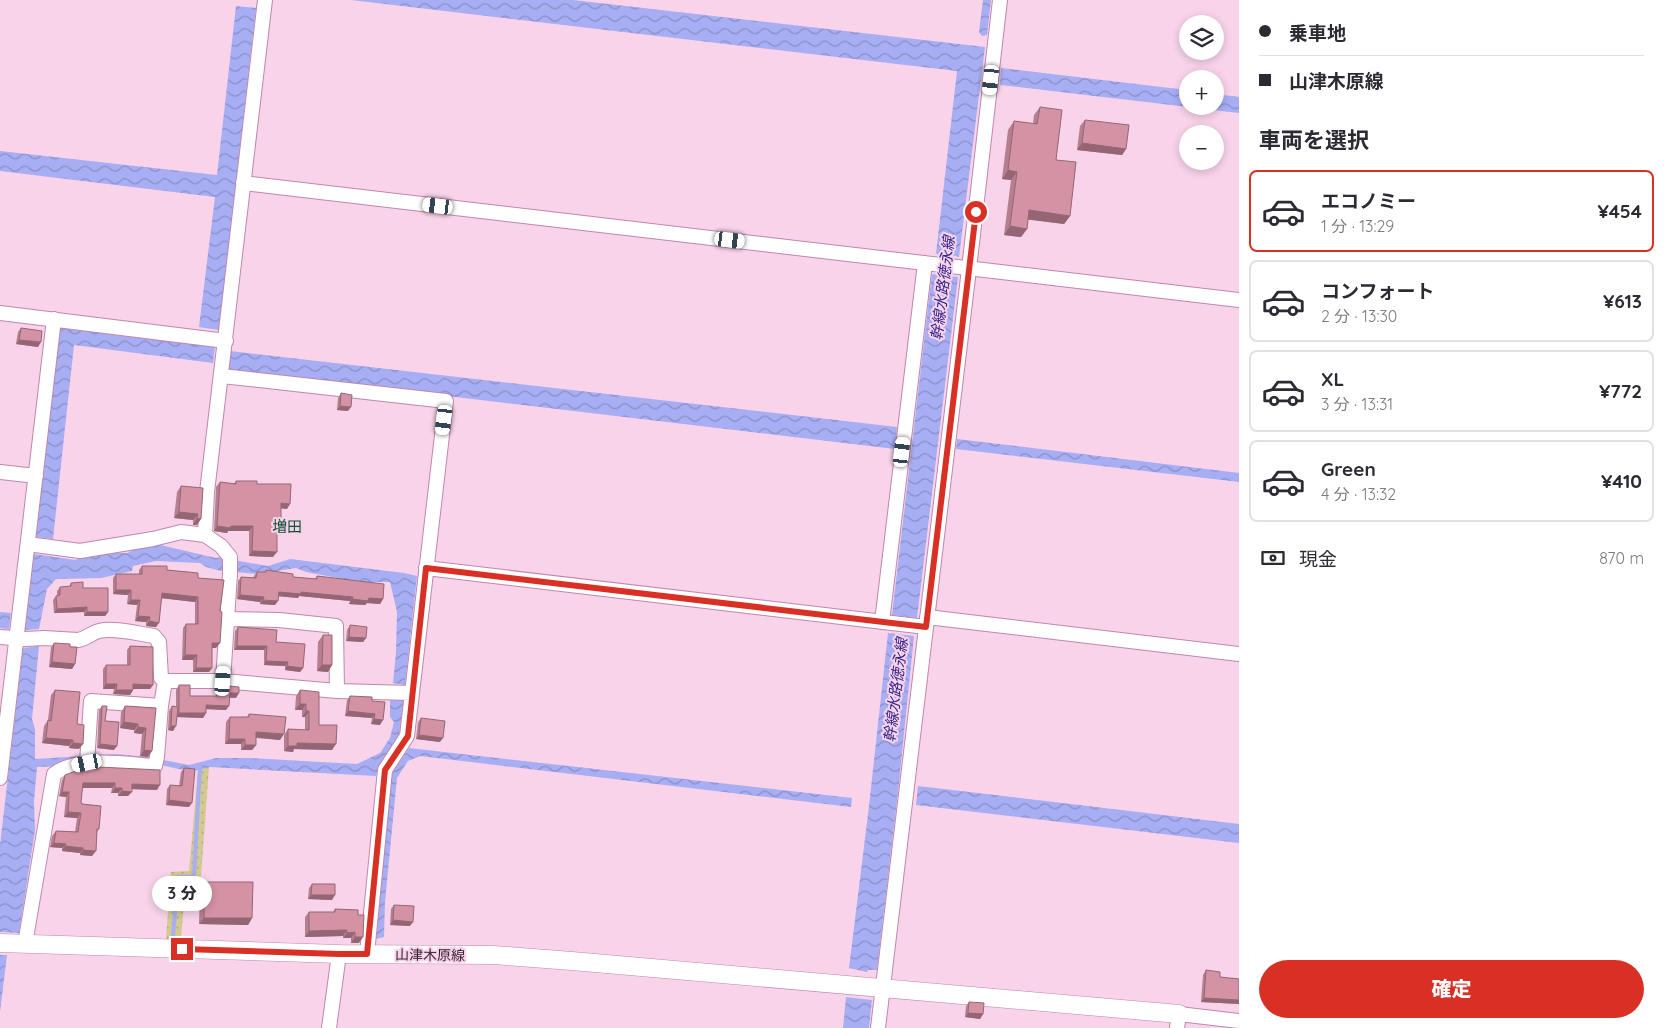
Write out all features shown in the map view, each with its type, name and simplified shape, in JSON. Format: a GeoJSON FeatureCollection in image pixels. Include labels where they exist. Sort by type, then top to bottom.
{"type":"FeatureCollection","features":[{"type":"Feature","properties":{"kind":"street"},"geometry":{"type":"LineString","coordinates":[[205,535],[207,492],[265,0]]}},
{"type":"Feature","properties":{"kind":"street"},"geometry":{"type":"LineString","coordinates":[[878,1028],[868,987],[921,623],[969,269],[1000,0]]}},
{"type":"Feature","properties":{"kind":"street"},"geometry":{"type":"LineString","coordinates":[[243,184],[1239,300]]}},
{"type":"Feature","properties":{"kind":"street"},"geometry":{"type":"LineString","coordinates":[[882,622],[939,264]]}},
{"type":"Feature","properties":{"kind":"street"},"geometry":{"type":"LineString","coordinates":[[0,313],[226,341]]}},
{"type":"Feature","properties":{"kind":"street"},"geometry":{"type":"LineString","coordinates":[[0,778],[17,639],[39,545],[36,476],[54,319]]}},
{"type":"Feature","properties":{"kind":"street"},"geometry":{"type":"LineString","coordinates":[[222,376],[446,401],[408,736],[385,770],[367,954]]}},
{"type":"Feature","properties":{"kind":"street"},"geometry":{"type":"LineString","coordinates":[[0,472],[36,476]]}},
{"type":"Feature","properties":{"kind":"street"},"geometry":{"type":"LineString","coordinates":[[39,545],[80,551],[153,539],[181,532],[205,535],[221,546],[230,557],[223,681]]}},
{"type":"Feature","properties":{"kind":"street"},"geometry":{"type":"LineString","coordinates":[[426,568],[896,624],[921,623],[1239,654]]}},
{"type":"Feature","properties":{"kind":"street"},"geometry":{"type":"LineString","coordinates":[[228,619],[279,620],[336,626],[337,691]]}},
{"type":"Feature","properties":{"kind":"street"},"geometry":{"type":"LineString","coordinates":[[0,637],[83,640],[96,631],[105,630],[154,636],[159,642],[161,678],[165,681],[223,681],[337,691],[412,693]]}},
{"type":"Feature","properties":{"kind":"street"},"geometry":{"type":"LineString","coordinates":[[25,944],[54,774],[58,770],[87,757],[156,761],[165,681]]}},
{"type":"Feature","properties":{"kind":"street"},"geometry":{"type":"LineString","coordinates":[[87,757],[91,701],[161,706]]}},
{"type":"Feature","properties":{"kind":"street","name":"山津木原線"},"geometry":{"type":"LineString","coordinates":[[3,944],[339,954],[503,956],[868,987],[1178,1021]]}},
{"type":"Feature","properties":{"kind":"street"},"geometry":{"type":"LineString","coordinates":[[330,1028],[339,954]]}},
{"type":"Feature","properties":{"kind":"street"},"geometry":{"type":"LineString","coordinates":[[1178,1021],[1239,1021]]}},
{"type":"Feature","properties":{"kind":"shaded area"},"geometry":{"type":"Polygon","coordinates":[[[209,767],[201,876],[199,883],[191,883],[185,888],[181,939],[166,939],[171,872],[189,871],[198,771],[209,767]]]}},
{"type":"Feature","properties":{"kind":"water"},"geometry":{"type":"Polygon","coordinates":[[[351,0],[573,0],[985,47],[959,257],[951,255],[949,259],[943,258],[944,255],[936,254],[957,71],[351,0]]]}},
{"type":"Feature","properties":{"kind":"water"},"geometry":{"type":"Polygon","coordinates":[[[983,0],[991,0],[987,35],[982,36],[979,32],[983,0]]]}},
{"type":"Feature","properties":{"kind":"water"},"geometry":{"type":"Polygon","coordinates":[[[236,6],[256,8],[219,330],[199,327],[215,197],[0,171],[0,151],[217,175],[236,6]]]}},
{"type":"Feature","properties":{"kind":"water"},"geometry":{"type":"Polygon","coordinates":[[[1001,68],[1179,89],[1179,106],[1000,85],[1001,68]]]}},
{"type":"Feature","properties":{"kind":"water"},"geometry":{"type":"Polygon","coordinates":[[[1224,95],[1239,97],[1239,113],[1224,111],[1224,95]]]}},
{"type":"Feature","properties":{"kind":"water","name":"幹線水路徳永線"},"geometry":{"type":"Polygon","coordinates":[[[941,270],[949,271],[948,276],[958,277],[917,618],[892,615],[932,274],[940,275],[941,270]]]}},
{"type":"Feature","properties":{"kind":"water"},"geometry":{"type":"Polygon","coordinates":[[[58,325],[215,346],[213,363],[74,345],[53,539],[35,537],[58,325]]]}},
{"type":"Feature","properties":{"kind":"water"},"geometry":{"type":"Polygon","coordinates":[[[230,351],[897,427],[895,449],[228,370],[230,351]]]}},
{"type":"Feature","properties":{"kind":"water"},"geometry":{"type":"Polygon","coordinates":[[[957,439],[1239,473],[1239,482],[956,449],[957,439]]]}},
{"type":"Feature","properties":{"kind":"water"},"geometry":{"type":"Polygon","coordinates":[[[156,544],[216,558],[222,557],[226,564],[225,572],[206,567],[200,563],[156,561],[133,566],[132,571],[101,578],[56,579],[47,589],[39,629],[25,630],[34,554],[75,560],[106,553],[127,553],[140,547],[156,544]]]}},
{"type":"Feature","properties":{"kind":"water"},"geometry":{"type":"Polygon","coordinates":[[[290,559],[417,576],[405,685],[393,683],[397,612],[390,582],[359,582],[306,572],[296,568],[257,574],[235,572],[233,560],[268,566],[290,559]]]}},
{"type":"Feature","properties":{"kind":"water"},"geometry":{"type":"Polygon","coordinates":[[[0,612],[11,613],[9,629],[0,628],[0,612]]]}},
{"type":"Feature","properties":{"kind":"water","name":"幹線水路徳永線"},"geometry":{"type":"Polygon","coordinates":[[[888,633],[914,636],[877,970],[868,970],[867,972],[849,968],[888,633]]]}},
{"type":"Feature","properties":{"kind":"water"},"geometry":{"type":"Polygon","coordinates":[[[39,646],[32,719],[35,729],[35,759],[115,754],[148,757],[189,765],[216,758],[357,764],[380,753],[390,738],[394,722],[390,717],[390,698],[404,700],[399,735],[378,767],[376,776],[210,767],[200,770],[183,770],[142,762],[37,767],[34,801],[35,830],[19,933],[0,932],[0,845],[23,648],[39,646]]]}},
{"type":"Feature","properties":{"kind":"water"},"geometry":{"type":"Polygon","coordinates":[[[409,748],[852,798],[851,807],[420,756],[408,761],[397,778],[385,902],[384,937],[376,939],[390,776],[409,748]]]}},
{"type":"Feature","properties":{"kind":"water"},"geometry":{"type":"Polygon","coordinates":[[[918,786],[1239,824],[1239,843],[916,805],[918,786]]]}},
{"type":"Feature","properties":{"kind":"water"},"geometry":{"type":"Polygon","coordinates":[[[0,955],[7,955],[0,1012],[0,955]]]}},
{"type":"Feature","properties":{"kind":"water"},"geometry":{"type":"Polygon","coordinates":[[[846,997],[872,1000],[869,1028],[843,1028],[846,997]]]}},
{"type":"Feature","properties":{"kind":"building"},"geometry":{"type":"Polygon","coordinates":[[[1040,107],[1062,110],[1056,160],[1076,162],[1070,216],[1029,210],[1027,229],[1010,226],[1017,172],[1008,170],[1014,121],[1037,124],[1040,107]]]}},
{"type":"Feature","properties":{"kind":"building"},"geometry":{"type":"Polygon","coordinates":[[[1085,120],[1129,125],[1126,149],[1082,143],[1085,120]]]}},
{"type":"Feature","properties":{"kind":"building"},"geometry":{"type":"Polygon","coordinates":[[[21,328],[42,331],[41,342],[19,340],[21,328]]]}},
{"type":"Feature","properties":{"kind":"building"},"geometry":{"type":"Polygon","coordinates":[[[341,393],[352,395],[351,407],[340,406],[341,393]]]}},
{"type":"Feature","properties":{"kind":"building"},"geometry":{"type":"Polygon","coordinates":[[[236,481],[257,481],[257,484],[291,484],[290,504],[281,503],[281,524],[277,523],[277,552],[252,551],[253,526],[231,526],[230,528],[217,526],[220,482],[236,484],[236,481]]]}},
{"type":"Feature","properties":{"kind":"building"},"geometry":{"type":"Polygon","coordinates":[[[181,486],[203,488],[201,519],[197,518],[198,514],[179,512],[181,486]]]}},
{"type":"Feature","properties":{"kind":"building"},"geometry":{"type":"Polygon","coordinates":[[[142,566],[167,566],[167,570],[198,573],[198,578],[224,580],[220,611],[222,612],[220,643],[212,643],[212,668],[196,668],[197,655],[185,655],[186,624],[198,624],[198,597],[162,593],[159,623],[149,621],[150,617],[138,616],[140,600],[131,600],[131,590],[116,590],[116,574],[142,574],[142,566]]]}},
{"type":"Feature","properties":{"kind":"building"},"geometry":{"type":"Polygon","coordinates":[[[266,570],[293,574],[293,577],[317,579],[317,576],[384,584],[383,599],[369,598],[368,601],[352,599],[353,597],[279,592],[278,601],[263,600],[264,597],[240,595],[241,577],[256,578],[257,572],[266,572],[266,570]]]}},
{"type":"Feature","properties":{"kind":"building"},"geometry":{"type":"Polygon","coordinates":[[[83,582],[83,588],[108,588],[108,612],[87,612],[87,607],[57,609],[56,596],[60,595],[60,587],[71,586],[71,583],[83,582]]]}},
{"type":"Feature","properties":{"kind":"building"},"geometry":{"type":"Polygon","coordinates":[[[350,625],[367,627],[366,638],[349,637],[350,625]]]}},
{"type":"Feature","properties":{"kind":"building"},"geometry":{"type":"Polygon","coordinates":[[[238,627],[277,630],[276,642],[305,644],[303,668],[287,666],[288,662],[266,661],[267,646],[237,646],[238,627]]]}},
{"type":"Feature","properties":{"kind":"building"},"geometry":{"type":"Polygon","coordinates":[[[323,635],[332,635],[332,665],[322,665],[323,635]]]}},
{"type":"Feature","properties":{"kind":"building"},"geometry":{"type":"Polygon","coordinates":[[[54,643],[70,644],[70,647],[77,647],[75,664],[52,662],[54,643]]]}},
{"type":"Feature","properties":{"kind":"building"},"geometry":{"type":"Polygon","coordinates":[[[130,646],[153,647],[153,685],[133,684],[133,690],[116,690],[117,684],[106,684],[106,665],[130,665],[130,646]]]}},
{"type":"Feature","properties":{"kind":"building"},"geometry":{"type":"Polygon","coordinates":[[[179,685],[190,685],[190,696],[219,696],[219,685],[239,687],[239,693],[230,693],[229,706],[206,705],[206,713],[179,713],[179,685]]]}},
{"type":"Feature","properties":{"kind":"building"},"geometry":{"type":"Polygon","coordinates":[[[55,690],[80,692],[77,724],[84,725],[83,744],[73,743],[73,740],[46,738],[48,720],[51,721],[55,690]]]}},
{"type":"Feature","properties":{"kind":"building"},"geometry":{"type":"Polygon","coordinates":[[[300,690],[319,692],[319,725],[337,725],[336,744],[297,743],[297,746],[288,746],[288,729],[309,730],[309,711],[306,711],[306,704],[300,704],[300,690]]]}},
{"type":"Feature","properties":{"kind":"building"},"geometry":{"type":"Polygon","coordinates":[[[350,696],[372,697],[372,701],[385,702],[383,720],[374,719],[375,714],[348,711],[350,696]]]}},
{"type":"Feature","properties":{"kind":"building"},"geometry":{"type":"Polygon","coordinates":[[[102,706],[107,706],[105,721],[119,722],[117,746],[100,744],[102,706]]]}},
{"type":"Feature","properties":{"kind":"building"},"geometry":{"type":"Polygon","coordinates":[[[125,706],[156,708],[152,751],[144,750],[146,728],[138,727],[138,724],[124,722],[125,706]]]}},
{"type":"Feature","properties":{"kind":"building"},"geometry":{"type":"Polygon","coordinates":[[[172,706],[178,707],[176,726],[171,726],[172,706]]]}},
{"type":"Feature","properties":{"kind":"building"},"geometry":{"type":"Polygon","coordinates":[[[249,714],[286,717],[284,734],[256,732],[256,745],[245,745],[245,739],[229,739],[230,717],[249,717],[249,714]]]}},
{"type":"Feature","properties":{"kind":"building"},"geometry":{"type":"Polygon","coordinates":[[[421,718],[445,721],[443,738],[419,735],[421,718]]]}},
{"type":"Feature","properties":{"kind":"building"},"geometry":{"type":"Polygon","coordinates":[[[98,767],[160,770],[160,785],[132,784],[132,792],[122,791],[122,788],[115,788],[115,783],[83,783],[82,804],[101,806],[96,851],[54,843],[56,831],[78,832],[81,813],[68,812],[69,792],[62,792],[65,775],[81,769],[98,769],[98,767]]]}},
{"type":"Feature","properties":{"kind":"building"},"geometry":{"type":"Polygon","coordinates":[[[184,768],[195,769],[192,803],[169,800],[170,785],[182,786],[184,768]]]}},
{"type":"Feature","properties":{"kind":"building"},"geometry":{"type":"Polygon","coordinates":[[[204,882],[253,882],[252,918],[204,918],[204,882]]]}},
{"type":"Feature","properties":{"kind":"building"},"geometry":{"type":"Polygon","coordinates":[[[312,884],[335,884],[335,895],[311,895],[312,884]]]}},
{"type":"Feature","properties":{"kind":"building"},"geometry":{"type":"Polygon","coordinates":[[[394,905],[414,906],[413,922],[393,920],[394,905]]]}},
{"type":"Feature","properties":{"kind":"building"},"geometry":{"type":"Polygon","coordinates":[[[335,909],[358,910],[358,915],[364,915],[363,937],[355,937],[355,932],[347,933],[347,930],[309,931],[309,912],[335,912],[335,909]]]}},
{"type":"Feature","properties":{"kind":"building"},"geometry":{"type":"Polygon","coordinates":[[[1206,970],[1220,972],[1220,977],[1239,979],[1239,1000],[1204,998],[1206,970]]]}},
{"type":"Feature","properties":{"kind":"building"},"geometry":{"type":"Polygon","coordinates":[[[969,1002],[984,1003],[983,1014],[968,1013],[969,1002]]]}},
{"type":"Feature","properties":{"kind":"waterway"},"geometry":{"type":"LineString","coordinates":[[173,936],[178,877],[191,877],[194,875],[200,767]]}},
{"type":"Feature","properties":{"kind":"district","name":"増田"},"geometry":{"type":"Point","coordinates":[287,527]}},
{"type":"Feature","properties":{"kind":"route"},"geometry":{"type":"LineString","coordinates":[[182,949],[367,954],[385,770],[408,736],[426,568],[926,627],[976,212]]}}]}
